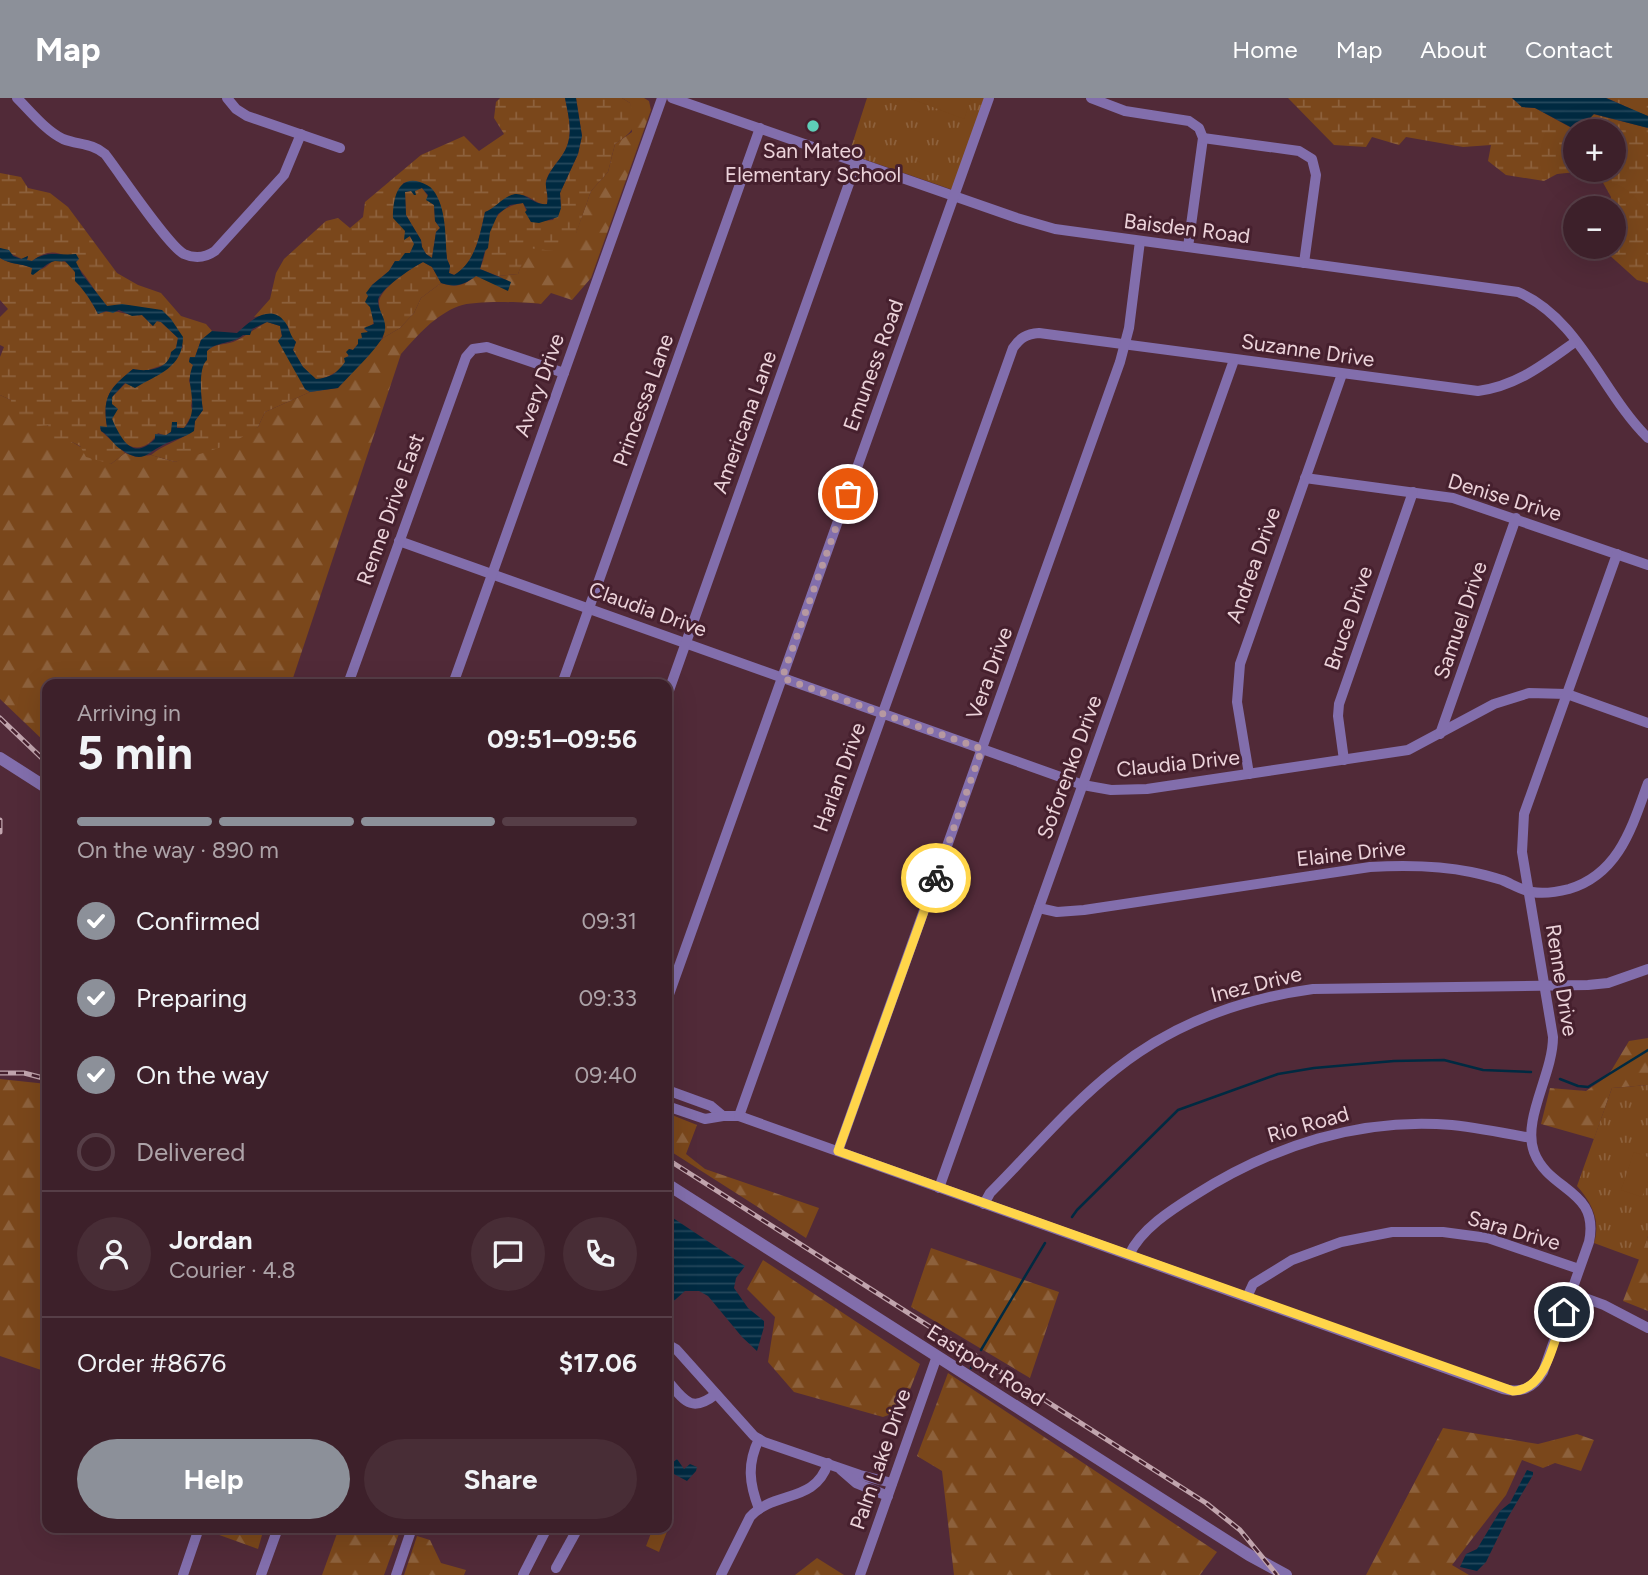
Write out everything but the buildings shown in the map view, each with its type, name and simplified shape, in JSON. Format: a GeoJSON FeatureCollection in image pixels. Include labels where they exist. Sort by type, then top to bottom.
{"type":"FeatureCollection","features":[{"type":"Feature","properties":{"kind":"street"},"geometry":{"type":"LineString","coordinates":[[17,98],[57,135],[92,145],[105,154],[176,248],[204,261],[285,175],[301,134]]}},
{"type":"Feature","properties":{"kind":"street"},"geometry":{"type":"LineString","coordinates":[[227,98],[236,109],[247,116],[340,148]]}},
{"type":"Feature","properties":{"kind":"street","name":"Avery Drive"},"geometry":{"type":"LineString","coordinates":[[455,679],[662,98]]}},
{"type":"Feature","properties":{"kind":"street","name":"Baisden Road"},"geometry":{"type":"LineString","coordinates":[[672,98],[1039,225],[1140,242],[1518,292],[1553,313],[1637,427],[1648,438]]}},
{"type":"Feature","properties":{"kind":"street","name":"Emuness Road"},"geometry":{"type":"LineString","coordinates":[[672,986],[989,98]]}},
{"type":"Feature","properties":{"kind":"street"},"geometry":{"type":"LineString","coordinates":[[1091,98],[1125,111],[1189,121],[1199,128],[1203,138],[1188,247]]}},
{"type":"Feature","properties":{"kind":"street","name":"Princessa Lane"},"geometry":{"type":"LineString","coordinates":[[564,679],[760,128]]}},
{"type":"Feature","properties":{"kind":"street"},"geometry":{"type":"LineString","coordinates":[[1203,138],[1299,151],[1312,159],[1316,175],[1304,263]]}},
{"type":"Feature","properties":{"kind":"street","name":"Americana Lane"},"geometry":{"type":"LineString","coordinates":[[672,682],[857,161]]}},
{"type":"Feature","properties":{"kind":"street","name":"Vera Drive"},"geometry":{"type":"LineString","coordinates":[[838,1151],[1125,346],[1140,242]]}},
{"type":"Feature","properties":{"kind":"street","name":"Suzanne Drive"},"geometry":{"type":"LineString","coordinates":[[1023,336],[1039,333],[1464,391],[1485,391],[1518,381],[1575,342]]}},
{"type":"Feature","properties":{"kind":"street","name":"Harlan Drive"},"geometry":{"type":"LineString","coordinates":[[739,1115],[1013,348],[1023,336]]}},
{"type":"Feature","properties":{"kind":"street","name":"Renne Drive East"},"geometry":{"type":"LineString","coordinates":[[350,679],[463,362],[474,349],[480,347],[564,373]]}},
{"type":"Feature","properties":{"kind":"street","name":"Soforenko Drive"},"geometry":{"type":"LineString","coordinates":[[939,1188],[1234,360]]}},
{"type":"Feature","properties":{"kind":"street","name":"Andrea Drive"},"geometry":{"type":"LineString","coordinates":[[1249,774],[1237,702],[1240,664],[1342,374]]}},
{"type":"Feature","properties":{"kind":"street","name":"Denise Drive"},"geometry":{"type":"LineString","coordinates":[[1305,478],[1453,498],[1648,565]]}},
{"type":"Feature","properties":{"kind":"street","name":"Bruce Drive"},"geometry":{"type":"LineString","coordinates":[[1344,760],[1339,704],[1413,492]]}},
{"type":"Feature","properties":{"kind":"street","name":"Samuel Drive"},"geometry":{"type":"LineString","coordinates":[[1440,734],[1517,518]]}},
{"type":"Feature","properties":{"kind":"street","name":"Claudia Drive"},"geometry":{"type":"LineString","coordinates":[[399,541],[1083,785],[1126,791],[1408,750],[1494,704],[1515,696],[1544,692],[1567,694],[1648,723]]}},
{"type":"Feature","properties":{"kind":"street","name":"Renne Drive"},"geometry":{"type":"LineString","coordinates":[[1531,1138],[1533,1117],[1547,1078],[1553,1049],[1546,986],[1522,852],[1524,814],[1617,554]]}},
{"type":"Feature","properties":{"kind":"street"},"geometry":{"type":"LineString","coordinates":[[0,758],[42,785]]}},
{"type":"Feature","properties":{"kind":"street","name":"Elaine Drive"},"geometry":{"type":"LineString","coordinates":[[1039,908],[1058,912],[1084,909],[1370,867],[1406,865],[1436,866],[1472,872],[1500,879],[1529,892],[1560,891],[1578,886],[1603,870],[1618,855],[1629,835],[1648,783]]}},
{"type":"Feature","properties":{"kind":"street","name":"Inez Drive"},"geometry":{"type":"LineString","coordinates":[[984,1204],[990,1193],[1115,1069],[1161,1038],[1218,1011],[1278,994],[1312,989],[1608,983],[1648,969]]}},
{"type":"Feature","properties":{"kind":"street"},"geometry":{"type":"LineString","coordinates":[[672,1092],[711,1106],[723,1116]]}},
{"type":"Feature","properties":{"kind":"street"},"geometry":{"type":"LineString","coordinates":[[672,1108],[705,1119],[739,1115],[1513,1391],[1529,1388],[1543,1372],[1591,1232],[1590,1217],[1580,1199],[1543,1169],[1532,1148],[1531,1138]]}},
{"type":"Feature","properties":{"kind":"street","name":"Rio Road"},"geometry":{"type":"LineString","coordinates":[[1129,1255],[1143,1234],[1184,1201],[1224,1176],[1273,1153],[1325,1135],[1369,1127],[1425,1124],[1478,1128],[1531,1138]]}},
{"type":"Feature","properties":{"kind":"street","name":"Eastport Road"},"geometry":{"type":"LineString","coordinates":[[672,1187],[1249,1555],[1286,1575]]}},
{"type":"Feature","properties":{"kind":"street","name":"Sara Drive"},"geometry":{"type":"LineString","coordinates":[[1247,1297],[1253,1284],[1292,1260],[1341,1242],[1392,1232],[1443,1232],[1488,1238],[1579,1269]]}},
{"type":"Feature","properties":{"kind":"street"},"geometry":{"type":"LineString","coordinates":[[1571,1293],[1604,1305],[1648,1328]]}},
{"type":"Feature","properties":{"kind":"street"},"geometry":{"type":"LineString","coordinates":[[672,1347],[759,1439],[833,1465],[864,1469],[872,1476],[892,1483]]}},
{"type":"Feature","properties":{"kind":"street","name":"Palm Lake Drive"},"geometry":{"type":"LineString","coordinates":[[860,1575],[937,1356]]}},
{"type":"Feature","properties":{"kind":"street"},"geometry":{"type":"LineString","coordinates":[[672,1386],[683,1399],[693,1405],[704,1404],[716,1394]]}},
{"type":"Feature","properties":{"kind":"street"},"geometry":{"type":"LineString","coordinates":[[759,1439],[750,1463],[750,1478],[759,1509]]}},
{"type":"Feature","properties":{"kind":"street"},"geometry":{"type":"LineString","coordinates":[[833,1465],[856,1483],[888,1496]]}},
{"type":"Feature","properties":{"kind":"street"},"geometry":{"type":"LineString","coordinates":[[721,1575],[750,1517],[759,1509],[778,1500],[806,1492],[833,1465]]}},
{"type":"Feature","properties":{"kind":"street"},"geometry":{"type":"LineString","coordinates":[[183,1575],[197,1533]]}},
{"type":"Feature","properties":{"kind":"street"},"geometry":{"type":"LineString","coordinates":[[261,1575],[276,1533]]}},
{"type":"Feature","properties":{"kind":"street"},"geometry":{"type":"LineString","coordinates":[[396,1575],[410,1533]]}},
{"type":"Feature","properties":{"kind":"street"},"geometry":{"type":"LineString","coordinates":[[523,1575],[545,1533]]}},
{"type":"Feature","properties":{"kind":"street"},"geometry":{"type":"LineString","coordinates":[[556,1567],[575,1533]]}},
{"type":"Feature","properties":{"kind":"green space"},"geometry":{"type":"Polygon","coordinates":[[[500,98],[565,98],[569,121],[568,143],[546,181],[547,204],[525,195],[515,195],[485,212],[472,255],[455,275],[449,273],[443,220],[435,196],[428,187],[417,182],[403,183],[406,231],[415,244],[410,253],[395,261],[389,271],[372,285],[368,296],[374,320],[373,324],[364,329],[368,332],[353,350],[349,349],[343,366],[316,380],[303,367],[293,350],[296,342],[290,336],[288,326],[270,314],[254,317],[270,299],[276,273],[284,259],[326,221],[338,218],[350,228],[363,217],[365,202],[421,155],[464,136],[479,151],[504,134],[494,118],[496,102],[500,98]]]}},
{"type":"Feature","properties":{"kind":"green space"},"geometry":{"type":"Polygon","coordinates":[[[576,98],[622,98],[630,103],[634,123],[631,131],[615,144],[608,172],[591,191],[576,234],[560,240],[554,251],[528,248],[518,274],[498,276],[480,269],[491,227],[502,212],[510,206],[523,203],[531,222],[553,220],[561,208],[560,193],[578,154],[582,136],[576,98]]]}},
{"type":"Feature","properties":{"kind":"green space"},"geometry":{"type":"Polygon","coordinates":[[[622,98],[644,98],[649,101],[651,110],[591,278],[572,300],[551,293],[541,304],[487,302],[459,306],[435,320],[401,354],[293,679],[42,679],[42,739],[0,699],[0,395],[111,464],[125,453],[136,457],[151,455],[175,462],[258,427],[265,412],[310,392],[338,388],[383,338],[400,328],[414,313],[421,298],[441,283],[459,285],[476,276],[510,282],[498,276],[518,274],[527,248],[576,233],[591,191],[608,172],[615,144],[632,132],[630,103],[622,98]]]}},
{"type":"Feature","properties":{"kind":"green space"},"geometry":{"type":"Polygon","coordinates":[[[867,98],[985,98],[953,190],[849,154],[867,98]]]}},
{"type":"Feature","properties":{"kind":"green space"},"geometry":{"type":"Polygon","coordinates":[[[909,98],[971,98],[964,119],[909,98]]]}},
{"type":"Feature","properties":{"kind":"green space"},"geometry":{"type":"Polygon","coordinates":[[[1288,98],[1512,98],[1522,107],[1535,108],[1563,123],[1563,173],[1544,181],[1506,175],[1488,161],[1491,145],[1463,147],[1406,137],[1399,145],[1372,137],[1366,147],[1334,145],[1288,98]]]}},
{"type":"Feature","properties":{"kind":"green space"},"geometry":{"type":"Polygon","coordinates":[[[1606,98],[1648,98],[1648,116],[1637,112],[1606,98]]]}},
{"type":"Feature","properties":{"kind":"green space"},"geometry":{"type":"Polygon","coordinates":[[[1593,114],[1613,119],[1589,119],[1593,114]]]}},
{"type":"Feature","properties":{"kind":"green space"},"geometry":{"type":"Polygon","coordinates":[[[1626,122],[1648,128],[1648,283],[1637,280],[1614,259],[1626,259],[1626,196],[1610,196],[1603,182],[1626,182],[1626,122]]]}},
{"type":"Feature","properties":{"kind":"green space"},"geometry":{"type":"Polygon","coordinates":[[[0,173],[21,177],[28,188],[50,193],[68,207],[117,273],[138,285],[161,293],[181,316],[206,324],[212,331],[201,340],[195,357],[190,357],[189,361],[193,365],[189,381],[193,393],[193,413],[184,428],[176,427],[166,436],[158,433],[145,446],[138,447],[125,443],[120,437],[112,420],[112,397],[126,383],[162,372],[183,347],[171,319],[107,306],[76,264],[66,257],[56,253],[45,254],[32,261],[27,260],[28,256],[22,259],[0,248],[0,173]]]}},
{"type":"Feature","properties":{"kind":"green space"},"geometry":{"type":"Polygon","coordinates":[[[422,188],[434,205],[435,221],[440,228],[436,232],[432,258],[426,254],[406,215],[405,192],[422,188]]]}},
{"type":"Feature","properties":{"kind":"green space"},"geometry":{"type":"Polygon","coordinates":[[[0,258],[32,268],[33,271],[43,269],[54,261],[67,263],[73,268],[76,281],[98,314],[111,311],[142,315],[153,326],[156,321],[161,322],[178,338],[176,348],[166,364],[145,371],[133,369],[113,388],[107,400],[107,427],[100,428],[125,453],[111,464],[86,457],[80,446],[72,442],[63,448],[54,443],[48,425],[33,427],[13,420],[11,400],[0,395],[0,357],[4,347],[0,345],[0,317],[8,309],[0,300],[0,258]]]}},
{"type":"Feature","properties":{"kind":"green space"},"geometry":{"type":"Polygon","coordinates":[[[423,262],[432,267],[441,283],[421,298],[414,313],[400,328],[383,338],[384,327],[379,304],[383,292],[423,262]]]}},
{"type":"Feature","properties":{"kind":"green space"},"geometry":{"type":"Polygon","coordinates":[[[267,322],[280,326],[282,337],[305,389],[310,392],[265,412],[258,427],[231,444],[175,462],[151,455],[194,430],[195,421],[203,410],[201,376],[207,351],[237,340],[267,322]]]}},
{"type":"Feature","properties":{"kind":"green space"},"geometry":{"type":"Polygon","coordinates":[[[1648,1038],[1648,1085],[1612,1088],[1594,1139],[1541,1124],[1550,1088],[1586,1091],[1608,1076],[1629,1041],[1648,1038]]]}},
{"type":"Feature","properties":{"kind":"green space"},"geometry":{"type":"Polygon","coordinates":[[[0,1079],[42,1083],[42,1370],[0,1356],[0,1079]]]}},
{"type":"Feature","properties":{"kind":"green space"},"geometry":{"type":"Polygon","coordinates":[[[1648,1085],[1648,1236],[1640,1260],[1594,1243],[1594,1213],[1577,1186],[1612,1088],[1648,1085]]]}},
{"type":"Feature","properties":{"kind":"green space"},"geometry":{"type":"Polygon","coordinates":[[[672,1115],[697,1125],[686,1154],[705,1169],[819,1208],[806,1238],[672,1152],[672,1115]]]}},
{"type":"Feature","properties":{"kind":"green space"},"geometry":{"type":"Polygon","coordinates":[[[1634,1152],[1648,1157],[1648,1181],[1642,1197],[1621,1190],[1634,1152]]]}},
{"type":"Feature","properties":{"kind":"green space"},"geometry":{"type":"Polygon","coordinates":[[[1648,1236],[1648,1311],[1623,1301],[1648,1236]]]}},
{"type":"Feature","properties":{"kind":"green space"},"geometry":{"type":"Polygon","coordinates":[[[931,1248],[1059,1292],[1030,1378],[911,1307],[931,1248]]]}},
{"type":"Feature","properties":{"kind":"green space"},"geometry":{"type":"Polygon","coordinates":[[[763,1260],[920,1364],[902,1410],[883,1417],[794,1392],[768,1362],[775,1317],[747,1289],[763,1260]]]}},
{"type":"Feature","properties":{"kind":"green space"},"geometry":{"type":"Polygon","coordinates":[[[948,1373],[1217,1552],[1200,1575],[954,1575],[942,1471],[917,1456],[948,1373]]]}},
{"type":"Feature","properties":{"kind":"green space"},"geometry":{"type":"Polygon","coordinates":[[[1443,1428],[1538,1444],[1577,1434],[1594,1440],[1581,1471],[1555,1463],[1543,1468],[1522,1460],[1506,1495],[1452,1565],[1469,1575],[1366,1575],[1443,1428]]]}},
{"type":"Feature","properties":{"kind":"green space"},"geometry":{"type":"Polygon","coordinates":[[[214,1533],[263,1533],[258,1549],[214,1533]]]}},
{"type":"Feature","properties":{"kind":"green space"},"geometry":{"type":"Polygon","coordinates":[[[337,1533],[399,1533],[384,1575],[322,1575],[337,1533]]]}},
{"type":"Feature","properties":{"kind":"green space"},"geometry":{"type":"Polygon","coordinates":[[[651,1533],[666,1533],[659,1552],[646,1546],[651,1533]]]}},
{"type":"Feature","properties":{"kind":"green space"},"geometry":{"type":"Polygon","coordinates":[[[417,1536],[430,1540],[441,1563],[466,1570],[464,1575],[404,1575],[417,1536]]]}},
{"type":"Feature","properties":{"kind":"green space"},"geometry":{"type":"Polygon","coordinates":[[[817,1558],[844,1575],[795,1575],[817,1558]]]}},
{"type":"Feature","properties":{"kind":"water"},"geometry":{"type":"Polygon","coordinates":[[[565,98],[576,98],[582,136],[578,154],[560,193],[561,208],[558,217],[539,223],[531,222],[523,203],[510,205],[498,214],[490,232],[488,248],[480,269],[511,282],[508,291],[476,276],[459,285],[441,283],[432,267],[423,262],[397,279],[380,296],[378,301],[385,322],[384,332],[368,356],[338,388],[310,392],[305,389],[278,341],[282,336],[280,326],[267,322],[252,329],[250,335],[243,335],[207,351],[207,360],[201,376],[203,410],[195,421],[194,431],[144,456],[129,454],[101,431],[100,426],[107,427],[107,400],[113,388],[133,369],[150,370],[166,363],[176,348],[178,338],[161,322],[157,321],[153,326],[142,315],[132,316],[119,310],[98,314],[75,281],[75,272],[65,261],[52,262],[33,275],[32,268],[0,258],[0,248],[9,250],[13,256],[21,259],[28,256],[27,260],[32,261],[48,254],[76,254],[79,259],[76,262],[82,274],[107,306],[122,304],[162,310],[171,319],[183,337],[182,348],[174,363],[135,388],[125,383],[112,397],[112,404],[118,409],[112,419],[120,434],[129,446],[140,448],[155,439],[155,434],[166,435],[171,432],[172,422],[177,422],[177,428],[184,428],[188,423],[192,407],[190,378],[193,365],[189,362],[190,357],[195,357],[201,340],[212,331],[237,333],[260,316],[273,314],[285,322],[296,342],[293,350],[303,367],[316,379],[332,375],[339,370],[345,362],[344,358],[349,356],[346,352],[353,350],[358,344],[358,339],[362,338],[361,333],[368,332],[364,328],[374,324],[370,307],[365,302],[368,296],[366,293],[389,271],[395,261],[399,261],[405,253],[410,253],[414,244],[410,236],[404,240],[405,231],[393,218],[395,198],[406,182],[426,184],[438,197],[444,223],[449,273],[454,275],[472,255],[485,212],[515,194],[547,204],[547,179],[568,143],[570,128],[565,98]],[[422,188],[415,191],[416,195],[411,191],[405,192],[406,215],[426,254],[432,258],[436,232],[440,228],[435,221],[434,205],[426,200],[428,195],[422,188]]]}},
{"type":"Feature","properties":{"kind":"water"},"geometry":{"type":"Polygon","coordinates":[[[1512,98],[1606,98],[1648,116],[1648,128],[1626,122],[1626,119],[1594,114],[1589,119],[1563,119],[1563,123],[1535,108],[1522,107],[1512,98]]]}},
{"type":"Feature","properties":{"kind":"water"},"geometry":{"type":"Polygon","coordinates":[[[672,1217],[745,1266],[736,1278],[734,1288],[748,1308],[764,1321],[757,1351],[708,1296],[699,1291],[685,1291],[672,1303],[672,1217]]]}},
{"type":"Feature","properties":{"kind":"water"},"geometry":{"type":"Polygon","coordinates":[[[677,1459],[684,1469],[690,1464],[697,1467],[687,1481],[672,1473],[672,1463],[677,1459]]]}},
{"type":"Feature","properties":{"kind":"water"},"geometry":{"type":"Polygon","coordinates":[[[1527,1470],[1533,1472],[1533,1475],[1486,1562],[1477,1571],[1460,1567],[1466,1554],[1477,1549],[1500,1511],[1510,1503],[1527,1470]]]}},
{"type":"Feature","properties":{"kind":"waterway"},"geometry":{"type":"LineString","coordinates":[[1560,1079],[1588,1087],[1648,1050]]}},
{"type":"Feature","properties":{"kind":"waterway"},"geometry":{"type":"LineString","coordinates":[[1072,1217],[1178,1110],[1278,1074],[1394,1061],[1444,1060],[1483,1070],[1531,1072]]}},
{"type":"Feature","properties":{"kind":"waterway"},"geometry":{"type":"LineString","coordinates":[[981,1350],[1045,1243]]}},
{"type":"Feature","properties":{"kind":"waterway"},"geometry":{"type":"LineString","coordinates":[[971,1368],[973,1363]]}},
{"type":"Feature","properties":{"kind":"railway"},"geometry":{"type":"LineString","coordinates":[[0,718],[42,758]]}},
{"type":"Feature","properties":{"kind":"railway"},"geometry":{"type":"LineString","coordinates":[[0,820],[0,832]]}},
{"type":"Feature","properties":{"kind":"railway"},"geometry":{"type":"LineString","coordinates":[[0,1073],[24,1073],[42,1078]]}},
{"type":"Feature","properties":{"kind":"railway"},"geometry":{"type":"LineString","coordinates":[[672,1162],[1206,1503],[1240,1530],[1277,1575]]}},
{"type":"Feature","properties":{"kind":"way so far"},"geometry":{"type":"LineString","coordinates":[[848,494],[782,678],[982,749],[936,878]]}},
{"type":"Feature","properties":{"kind":"place","name":"San Mateo Elementary School"},"geometry":{"type":"Point","coordinates":[813,126]}},
{"type":"Feature","properties":{"kind":"route"},"geometry":{"type":"LineString","coordinates":[[936,878],[838,1151],[1503,1389],[1521,1391],[1539,1379],[1564,1312]]}}]}
